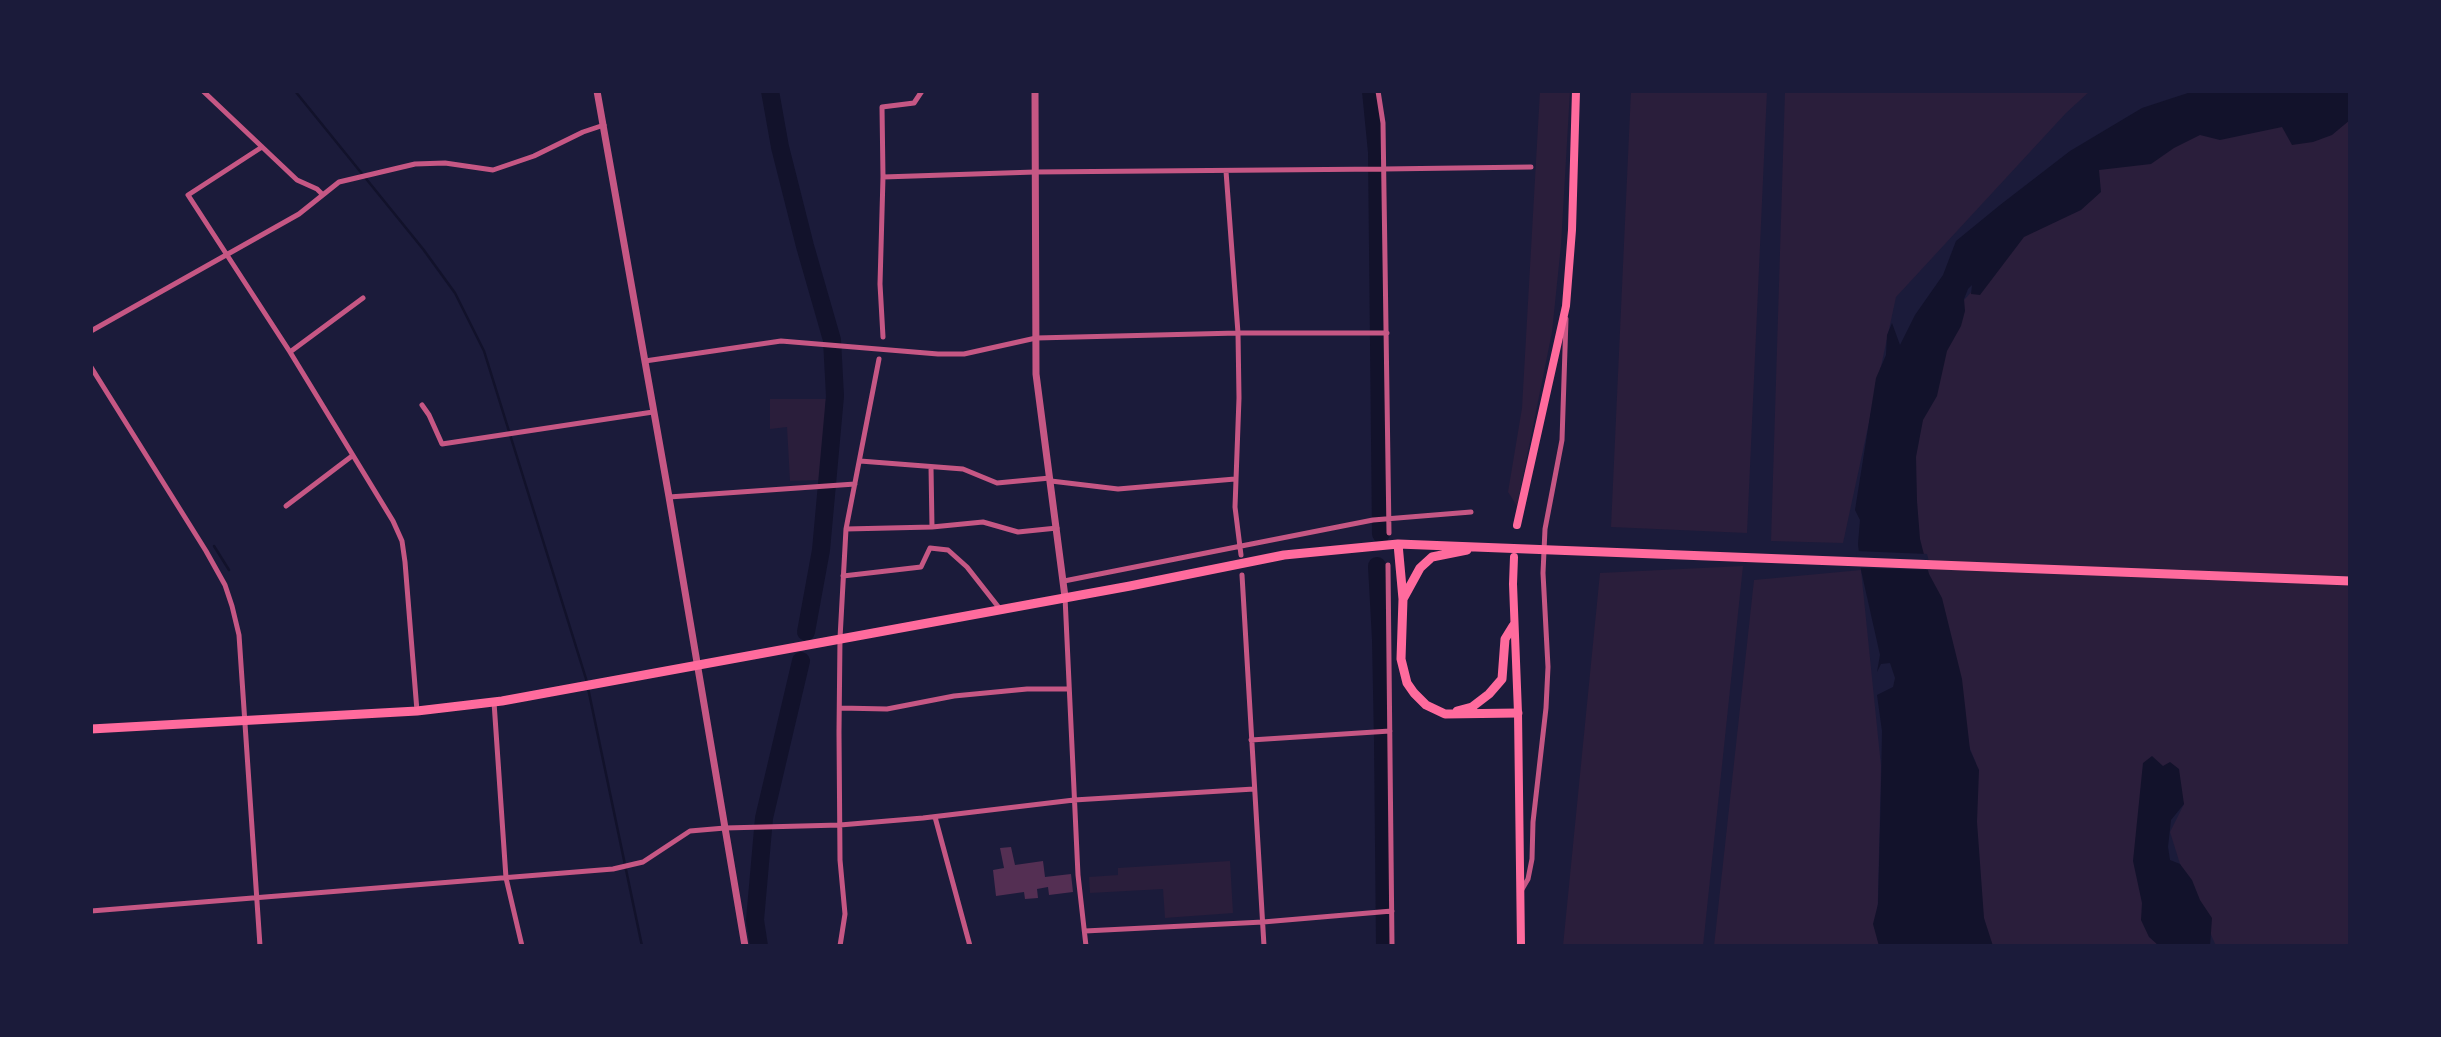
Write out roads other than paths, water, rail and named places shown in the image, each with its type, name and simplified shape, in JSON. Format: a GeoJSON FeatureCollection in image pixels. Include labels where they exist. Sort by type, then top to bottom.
{"type":"FeatureCollection","features":[{"type":"Feature","properties":{"kind":"main road"},"geometry":{"type":"LineString","coordinates":[[1517,525],[1566,306],[1572,230],[1576,91]]}},
{"type":"Feature","properties":{"kind":"main road"},"geometry":{"type":"LineString","coordinates":[[91,729],[417,711],[494,702],[696,667],[1284,555],[1398,544],[2350,581]]}},
{"type":"Feature","properties":{"kind":"main road"},"geometry":{"type":"LineString","coordinates":[[1398,544],[1403,599],[1401,659],[1407,683],[1426,705],[1445,714],[1518,713]]}},
{"type":"Feature","properties":{"kind":"main road"},"geometry":{"type":"LineString","coordinates":[[1403,599],[1420,568],[1433,558],[1456,551],[1496,547]]}},
{"type":"Feature","properties":{"kind":"main road"},"geometry":{"type":"LineString","coordinates":[[1514,557],[1513,626],[1518,713],[1521,946]]}},
{"type":"Feature","properties":{"kind":"main road"},"geometry":{"type":"LineString","coordinates":[[1445,714],[1472,707],[1502,679],[1505,639],[1513,626]]}},
{"type":"Feature","properties":{"kind":"street"},"geometry":{"type":"LineString","coordinates":[[203,91],[297,180],[322,194]]}},
{"type":"Feature","properties":{"kind":"street"},"geometry":{"type":"LineString","coordinates":[[597,91],[745,946]]}},
{"type":"Feature","properties":{"kind":"street"},"geometry":{"type":"LineString","coordinates":[[883,337],[880,284],[882,107],[914,103],[922,91]]}},
{"type":"Feature","properties":{"kind":"street"},"geometry":{"type":"LineString","coordinates":[[1035,91],[1036,374],[1065,581],[1078,875],[1086,946]]}},
{"type":"Feature","properties":{"kind":"street"},"geometry":{"type":"LineString","coordinates":[[1378,91],[1383,124],[1389,533]]}},
{"type":"Feature","properties":{"kind":"street"},"geometry":{"type":"LineString","coordinates":[[91,331],[299,214],[339,182],[415,164],[444,163],[493,170],[534,156],[583,132],[604,125]]}},
{"type":"Feature","properties":{"kind":"street"},"geometry":{"type":"LineString","coordinates":[[262,147],[188,195],[290,352],[393,521],[402,541],[417,711]]}},
{"type":"Feature","properties":{"kind":"street"},"geometry":{"type":"LineString","coordinates":[[883,177],[1035,172],[1531,167]]}},
{"type":"Feature","properties":{"kind":"street"},"geometry":{"type":"LineString","coordinates":[[1226,171],[1238,333],[1239,398],[1235,507],[1241,555]]}},
{"type":"Feature","properties":{"kind":"street"},"geometry":{"type":"LineString","coordinates":[[290,352],[363,298]]}},
{"type":"Feature","properties":{"kind":"street"},"geometry":{"type":"LineString","coordinates":[[1521,891],[1528,879],[1532,859],[1532,822],[1546,708],[1548,667],[1543,573],[1545,529],[1562,440],[1566,306]]}},
{"type":"Feature","properties":{"kind":"street"},"geometry":{"type":"LineString","coordinates":[[645,361],[781,341],[964,354],[1036,338],[1238,333],[1385,333]]}},
{"type":"Feature","properties":{"kind":"street"},"geometry":{"type":"LineString","coordinates":[[840,946],[845,914],[840,860],[840,638],[846,529],[879,359]]}},
{"type":"Feature","properties":{"kind":"street"},"geometry":{"type":"LineString","coordinates":[[91,367],[225,585],[239,635],[260,946]]}},
{"type":"Feature","properties":{"kind":"street"},"geometry":{"type":"LineString","coordinates":[[422,405],[442,444],[653,412]]}},
{"type":"Feature","properties":{"kind":"street"},"geometry":{"type":"LineString","coordinates":[[286,506],[352,456]]}},
{"type":"Feature","properties":{"kind":"street"},"geometry":{"type":"LineString","coordinates":[[860,461],[963,469],[996,483],[1050,480],[1126,489],[1235,479]]}},
{"type":"Feature","properties":{"kind":"street"},"geometry":{"type":"LineString","coordinates":[[931,467],[932,527]]}},
{"type":"Feature","properties":{"kind":"street"},"geometry":{"type":"LineString","coordinates":[[669,497],[855,484]]}},
{"type":"Feature","properties":{"kind":"street"},"geometry":{"type":"LineString","coordinates":[[1065,581],[1374,520],[1471,512]]}},
{"type":"Feature","properties":{"kind":"street"},"geometry":{"type":"LineString","coordinates":[[846,529],[932,527],[984,522],[1018,532],[1057,528]]}},
{"type":"Feature","properties":{"kind":"street"},"geometry":{"type":"LineString","coordinates":[[843,576],[922,568],[930,548],[948,550],[967,568],[1000,609]]}},
{"type":"Feature","properties":{"kind":"street"},"geometry":{"type":"LineString","coordinates":[[1388,565],[1392,946]]}},
{"type":"Feature","properties":{"kind":"street"},"geometry":{"type":"LineString","coordinates":[[1242,575],[1264,946]]}},
{"type":"Feature","properties":{"kind":"street"},"geometry":{"type":"LineString","coordinates":[[840,708],[887,709],[954,696],[1027,689],[1068,689]]}},
{"type":"Feature","properties":{"kind":"street"},"geometry":{"type":"LineString","coordinates":[[494,702],[506,878],[522,946]]}},
{"type":"Feature","properties":{"kind":"street"},"geometry":{"type":"LineString","coordinates":[[1251,740],[1390,731]]}},
{"type":"Feature","properties":{"kind":"street"},"geometry":{"type":"LineString","coordinates":[[91,911],[619,867],[643,862],[690,831],[840,825],[935,817],[1074,800],[1254,789]]}},
{"type":"Feature","properties":{"kind":"street"},"geometry":{"type":"LineString","coordinates":[[935,817],[970,946]]}},
{"type":"Feature","properties":{"kind":"street"},"geometry":{"type":"LineString","coordinates":[[1085,931],[1263,922],[1392,911]]}},
{"type":"Feature","properties":{"kind":"waterway"},"geometry":{"type":"LineString","coordinates":[[295,91],[423,249],[455,293],[484,351],[587,682]]}},
{"type":"Feature","properties":{"kind":"waterway"},"geometry":{"type":"LineString","coordinates":[[770,91],[780,147],[832,340],[835,396],[821,550],[806,632]]}},
{"type":"Feature","properties":{"kind":"waterway"},"geometry":{"type":"LineString","coordinates":[[1371,91],[1377,152],[1381,534]]}},
{"type":"Feature","properties":{"kind":"waterway"},"geometry":{"type":"LineString","coordinates":[[214,546],[229,570]]}},
{"type":"Feature","properties":{"kind":"waterway"},"geometry":{"type":"LineString","coordinates":[[1377,566],[1381,639],[1385,946]]}},
{"type":"Feature","properties":{"kind":"waterway"},"geometry":{"type":"LineString","coordinates":[[759,946],[755,920],[764,818],[801,661]]}},
{"type":"Feature","properties":{"kind":"waterway"},"geometry":{"type":"LineString","coordinates":[[588,688],[642,946]]}}]}
